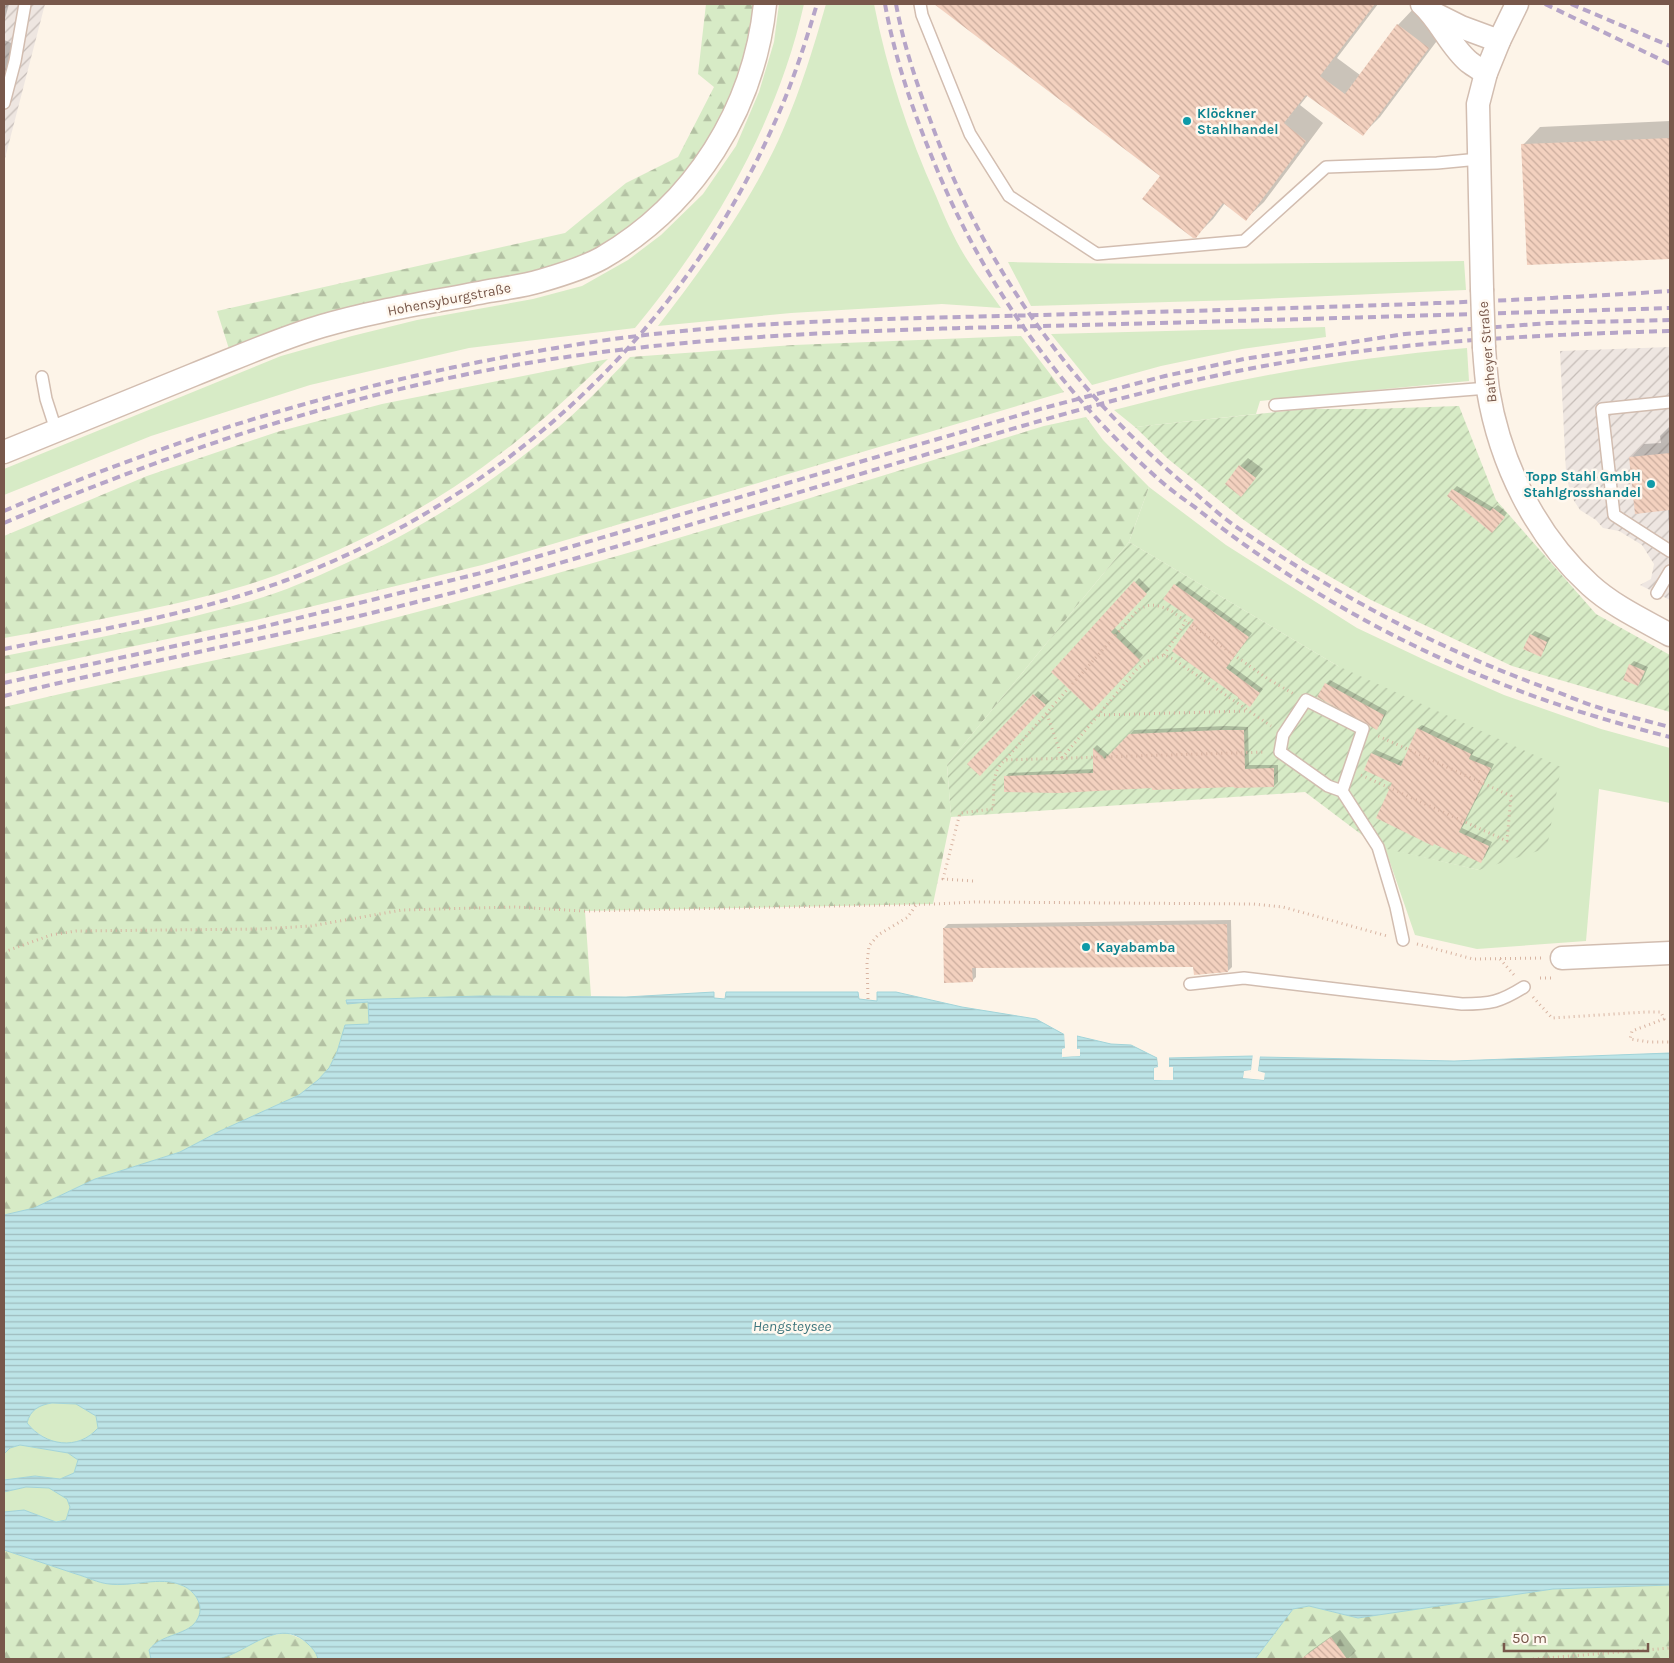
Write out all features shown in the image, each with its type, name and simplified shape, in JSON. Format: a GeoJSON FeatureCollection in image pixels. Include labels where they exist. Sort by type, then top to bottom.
{"type":"FeatureCollection","features":[{"type":"Feature","properties":{"kind":"street","name":"Hohensyburgstraße"},"geometry":{"type":"LineString","coordinates":[[4,452],[263,346],[322,326],[353,317],[538,282],[601,259],[658,218],[690,185],[711,156],[739,106],[750,76],[758,51],[765,4]]}},
{"type":"Feature","properties":{"kind":"street","name":"Batheyer Straße"},"geometry":{"type":"LineString","coordinates":[[1517,4],[1486,73],[1478,104],[1484,348],[1488,388],[1502,449],[1528,507],[1565,560],[1591,586],[1614,603],[1670,635]]}},
{"type":"Feature","properties":{"kind":"street"},"geometry":{"type":"LineString","coordinates":[[1426,8],[1461,27],[1499,41]]}},
{"type":"Feature","properties":{"kind":"street"},"geometry":{"type":"LineString","coordinates":[[1426,8],[1469,62],[1486,73]]}},
{"type":"Feature","properties":{"kind":"street"},"geometry":{"type":"LineString","coordinates":[[1562,958],[1670,953]]}},
{"type":"Feature","properties":{"kind":"lane"},"geometry":{"type":"LineString","coordinates":[[4,103],[15,61],[25,4]]}},
{"type":"Feature","properties":{"kind":"lane"},"geometry":{"type":"LineString","coordinates":[[920,4],[922,16],[970,134],[1009,196],[1096,254],[1244,241],[1326,168],[1437,163],[1479,159]]}},
{"type":"Feature","properties":{"kind":"lane"},"geometry":{"type":"LineString","coordinates":[[42,377],[46,399],[56,430]]}},
{"type":"Feature","properties":{"kind":"lane"},"geometry":{"type":"LineString","coordinates":[[1275,405],[1368,396],[1488,388]]}},
{"type":"Feature","properties":{"kind":"lane"},"geometry":{"type":"LineString","coordinates":[[1670,402],[1602,409],[1614,515],[1670,551]]}},
{"type":"Feature","properties":{"kind":"lane"},"geometry":{"type":"LineString","coordinates":[[1657,593],[1670,571]]}},
{"type":"Feature","properties":{"kind":"lane"},"geometry":{"type":"LineString","coordinates":[[1342,791],[1363,729],[1306,700],[1283,735],[1280,752],[1328,786],[1342,791],[1378,847],[1396,906],[1403,940]]}},
{"type":"Feature","properties":{"kind":"lane"},"geometry":{"type":"LineString","coordinates":[[1190,984],[1244,978],[1462,1004],[1486,1004],[1506,998],[1524,987]]}},
{"type":"Feature","properties":{"kind":"path"},"geometry":{"type":"LineString","coordinates":[[972,881],[943,879],[960,814],[993,808],[994,775],[997,767],[1144,606],[1153,605],[1170,610],[1268,679],[1306,700]]}},
{"type":"Feature","properties":{"kind":"path"},"geometry":{"type":"LineString","coordinates":[[1062,758],[1137,669],[1148,661],[1164,655],[1186,622]]}},
{"type":"Feature","properties":{"kind":"path"},"geometry":{"type":"LineString","coordinates":[[1164,655],[1173,659],[1283,735]]}},
{"type":"Feature","properties":{"kind":"path"},"geometry":{"type":"LineString","coordinates":[[1099,715],[1248,711]]}},
{"type":"Feature","properties":{"kind":"path"},"geometry":{"type":"LineString","coordinates":[[1047,714],[1062,758]]}},
{"type":"Feature","properties":{"kind":"path"},"geometry":{"type":"LineString","coordinates":[[1350,770],[1507,842],[1511,796],[1363,729]]}},
{"type":"Feature","properties":{"kind":"path"},"geometry":{"type":"LineString","coordinates":[[1005,760],[1280,752]]}},
{"type":"Feature","properties":{"kind":"path"},"geometry":{"type":"LineString","coordinates":[[4,952],[50,935],[76,931],[260,929],[311,926],[402,910],[514,907],[584,911],[916,905],[974,902],[1253,904],[1283,907],[1473,959],[1562,958]]}},
{"type":"Feature","properties":{"kind":"path"},"geometry":{"type":"LineString","coordinates":[[868,999],[867,962],[869,946],[878,935],[908,916],[916,905]]}},
{"type":"Feature","properties":{"kind":"path"},"geometry":{"type":"LineString","coordinates":[[1500,959],[1552,1018],[1661,1012],[1664,1020]]}},
{"type":"Feature","properties":{"kind":"path"},"geometry":{"type":"LineString","coordinates":[[1670,1019],[1632,1031],[1630,1039],[1670,1042]]}},
{"type":"Feature","properties":{"kind":"path"},"geometry":{"type":"LineString","coordinates":[[1533,1659],[1670,1648]]}},
{"type":"Feature","properties":{"kind":"shaded area"},"geometry":{"type":"Polygon","coordinates":[[[4,4],[45,4],[4,162],[4,4]]]}},
{"type":"Feature","properties":{"kind":"shaded area"},"geometry":{"type":"Polygon","coordinates":[[[1670,347],[1670,600],[1640,585],[1651,579],[1654,564],[1642,545],[1619,531],[1603,528],[1596,520],[1580,510],[1571,496],[1566,473],[1560,351],[1670,347]]]}},
{"type":"Feature","properties":{"kind":"green space"},"geometry":{"type":"Polygon","coordinates":[[[706,4],[754,4],[748,45],[730,102],[704,153],[650,212],[596,250],[566,263],[229,349],[217,311],[565,233],[626,183],[678,157],[714,87],[698,74],[706,4]]]}},
{"type":"Feature","properties":{"kind":"green space"},"geometry":{"type":"Polygon","coordinates":[[[779,4],[804,4],[792,49],[777,92],[759,134],[739,176],[716,216],[691,255],[635,328],[469,348],[310,385],[151,436],[4,495],[4,469],[281,356],[417,320],[533,299],[582,286],[628,260],[661,235],[703,194],[736,146],[759,92],[774,42],[779,4]]]}},
{"type":"Feature","properties":{"kind":"green space"},"geometry":{"type":"Polygon","coordinates":[[[826,4],[874,4],[892,77],[926,173],[959,246],[1001,308],[942,304],[791,313],[658,326],[726,232],[771,156],[790,115],[826,4]]]}},
{"type":"Feature","properties":{"kind":"green space"},"geometry":{"type":"Polygon","coordinates":[[[1464,261],[1466,290],[1238,300],[1031,306],[1008,262],[1236,264],[1464,261]]]}},
{"type":"Feature","properties":{"kind":"green space"},"geometry":{"type":"Polygon","coordinates":[[[1325,327],[1326,337],[1242,349],[1161,366],[1092,385],[1051,334],[1325,327]]]}},
{"type":"Feature","properties":{"kind":"green space"},"geometry":{"type":"Polygon","coordinates":[[[1021,336],[1064,392],[482,565],[256,620],[4,674],[4,656],[159,625],[251,601],[297,585],[398,538],[475,491],[525,455],[591,398],[630,357],[794,345],[1021,336]]]}},
{"type":"Feature","properties":{"kind":"green space"},"geometry":{"type":"Polygon","coordinates":[[[1467,348],[1469,381],[1260,401],[1256,414],[1135,427],[1114,410],[1245,379],[1289,371],[1422,352],[1467,348]]]}},
{"type":"Feature","properties":{"kind":"green space"},"geometry":{"type":"Polygon","coordinates":[[[608,359],[534,427],[475,473],[430,502],[354,543],[301,566],[247,585],[156,608],[4,638],[4,536],[147,476],[277,432],[382,404],[608,359]]]}},
{"type":"Feature","properties":{"kind":"green space"},"geometry":{"type":"Polygon","coordinates":[[[1459,406],[1496,500],[1596,614],[1670,655],[1670,712],[1512,666],[1371,600],[1306,563],[1241,518],[1167,458],[1135,427],[1305,409],[1459,406]]]}},
{"type":"Feature","properties":{"kind":"green space"},"geometry":{"type":"Polygon","coordinates":[[[1086,417],[1103,440],[1149,487],[1129,542],[947,765],[951,817],[933,904],[585,911],[591,996],[481,996],[346,1000],[347,1004],[368,1002],[369,1024],[337,1052],[329,1068],[318,1080],[299,1095],[220,1131],[180,1152],[95,1179],[34,1208],[4,1215],[4,707],[286,645],[463,600],[713,528],[1044,426],[1086,417]]]}},
{"type":"Feature","properties":{"kind":"green space"},"geometry":{"type":"Polygon","coordinates":[[[1149,487],[1226,545],[1357,628],[1504,695],[1601,729],[1670,748],[1670,803],[1599,789],[1586,941],[1477,949],[1415,935],[1385,848],[1479,870],[1338,666],[1129,542],[1149,487]]]}},
{"type":"Feature","properties":{"kind":"green space"},"geometry":{"type":"Polygon","coordinates":[[[1129,542],[1338,666],[1561,767],[1547,848],[1479,870],[1378,847],[1305,792],[951,817],[947,765],[1129,542]]]}},
{"type":"Feature","properties":{"kind":"green space"},"geometry":{"type":"Polygon","coordinates":[[[52,1403],[76,1404],[96,1416],[98,1428],[81,1441],[71,1443],[52,1441],[43,1437],[27,1423],[28,1418],[36,1408],[52,1403]]]}},
{"type":"Feature","properties":{"kind":"green space"},"geometry":{"type":"Polygon","coordinates":[[[20,1445],[68,1453],[78,1460],[74,1473],[60,1479],[35,1476],[4,1480],[4,1454],[10,1448],[20,1445]]]}},
{"type":"Feature","properties":{"kind":"green space"},"geometry":{"type":"Polygon","coordinates":[[[26,1487],[49,1488],[68,1499],[70,1507],[66,1520],[56,1522],[24,1510],[4,1512],[4,1492],[26,1487]]]}},
{"type":"Feature","properties":{"kind":"green space"},"geometry":{"type":"Polygon","coordinates":[[[4,1550],[105,1583],[118,1585],[173,1582],[190,1590],[197,1598],[200,1608],[199,1618],[189,1628],[154,1644],[149,1650],[151,1659],[4,1659],[4,1550]]]}},
{"type":"Feature","properties":{"kind":"green space"},"geometry":{"type":"Polygon","coordinates":[[[1670,1585],[1670,1659],[1255,1659],[1293,1609],[1309,1606],[1358,1618],[1553,1589],[1670,1585]]]}},
{"type":"Feature","properties":{"kind":"green space"},"geometry":{"type":"Polygon","coordinates":[[[286,1633],[310,1645],[318,1659],[216,1659],[267,1636],[286,1633]]]}},
{"type":"Feature","properties":{"kind":"water","name":"Hengsteysee"},"geometry":{"type":"Polygon","coordinates":[[[714,992],[714,998],[725,999],[726,992],[858,992],[859,999],[877,1001],[877,992],[896,992],[962,1007],[1036,1019],[1065,1035],[1065,1049],[1062,1049],[1063,1057],[1080,1056],[1077,1049],[1077,1036],[1111,1044],[1131,1045],[1157,1058],[1158,1068],[1154,1068],[1154,1080],[1173,1079],[1173,1068],[1169,1067],[1169,1058],[1253,1056],[1251,1071],[1244,1071],[1243,1078],[1264,1080],[1264,1073],[1258,1071],[1260,1057],[1454,1061],[1670,1053],[1670,1585],[1553,1589],[1358,1618],[1309,1606],[1293,1609],[1255,1659],[318,1659],[308,1644],[297,1636],[285,1633],[262,1639],[227,1656],[208,1660],[192,1660],[151,1659],[149,1650],[161,1640],[189,1628],[198,1618],[200,1613],[199,1602],[190,1590],[185,1587],[173,1582],[164,1581],[118,1585],[105,1583],[4,1550],[4,1512],[24,1510],[56,1522],[66,1520],[70,1507],[67,1499],[49,1488],[26,1487],[4,1492],[4,1480],[35,1476],[60,1479],[74,1473],[78,1460],[68,1453],[20,1445],[10,1448],[4,1454],[4,1215],[34,1208],[95,1179],[180,1152],[220,1131],[299,1095],[318,1080],[329,1068],[337,1052],[345,1025],[369,1024],[368,1002],[347,1004],[346,1000],[481,996],[626,997],[714,992]],[[52,1403],[43,1405],[33,1411],[27,1423],[34,1431],[52,1441],[71,1443],[81,1440],[98,1428],[96,1416],[76,1404],[52,1403]]]}},
{"type":"Feature","properties":{"kind":"pier"},"geometry":{"type":"Polygon","coordinates":[[[1064,1032],[1067,1035],[1068,1049],[1065,1051],[1065,1054],[1078,1054],[1074,1049],[1074,1035],[1077,1033],[1077,1049],[1080,1049],[1080,1056],[1062,1057],[1062,1049],[1065,1048],[1064,1032]]]}},
{"type":"Feature","properties":{"kind":"pier"},"geometry":{"type":"Polygon","coordinates":[[[1253,1053],[1255,1056],[1253,1071],[1246,1073],[1246,1076],[1262,1078],[1262,1075],[1256,1072],[1257,1057],[1260,1055],[1258,1071],[1265,1073],[1264,1080],[1243,1078],[1244,1071],[1251,1070],[1253,1053]]]}},
{"type":"Feature","properties":{"kind":"pier"},"geometry":{"type":"Polygon","coordinates":[[[1157,1055],[1160,1068],[1157,1070],[1157,1077],[1170,1077],[1170,1070],[1166,1067],[1169,1055],[1169,1067],[1173,1067],[1173,1080],[1154,1080],[1154,1068],[1158,1067],[1157,1055]]]}},
{"type":"Feature","properties":{"kind":"building","name":"Klöckner Stahlhandel"},"geometry":{"type":"Polygon","coordinates":[[[934,4],[1375,4],[1320,76],[1345,94],[1397,24],[1429,48],[1363,136],[1306,95],[1284,123],[1306,141],[1246,221],[1223,203],[1196,238],[1193,238],[1142,199],[1160,176],[934,4]]]}},
{"type":"Feature","properties":{"kind":"building"},"geometry":{"type":"Polygon","coordinates":[[[1670,138],[1670,259],[1527,265],[1521,144],[1670,138]]]}},
{"type":"Feature","properties":{"kind":"building","name":"Topp Stahl GmbH Stahlgrosshandel"},"geometry":{"type":"Polygon","coordinates":[[[1670,453],[1670,510],[1635,514],[1629,457],[1670,453]]]}},
{"type":"Feature","properties":{"kind":"building"},"geometry":{"type":"Polygon","coordinates":[[[1239,465],[1256,478],[1241,497],[1225,484],[1239,465]]]}},
{"type":"Feature","properties":{"kind":"building"},"geometry":{"type":"Polygon","coordinates":[[[1452,489],[1490,511],[1493,508],[1505,517],[1492,533],[1447,496],[1452,489]]]}},
{"type":"Feature","properties":{"kind":"building"},"geometry":{"type":"Polygon","coordinates":[[[1134,581],[1147,594],[1111,632],[1140,660],[1092,711],[1051,672],[1134,581]]]}},
{"type":"Feature","properties":{"kind":"building"},"geometry":{"type":"Polygon","coordinates":[[[1174,584],[1249,637],[1226,668],[1260,693],[1250,707],[1172,651],[1194,620],[1163,599],[1174,584]]]}},
{"type":"Feature","properties":{"kind":"building"},"geometry":{"type":"Polygon","coordinates":[[[1530,634],[1547,642],[1541,657],[1523,649],[1530,634]]]}},
{"type":"Feature","properties":{"kind":"building"},"geometry":{"type":"Polygon","coordinates":[[[1629,664],[1645,671],[1638,686],[1623,680],[1629,664]]]}},
{"type":"Feature","properties":{"kind":"building"},"geometry":{"type":"Polygon","coordinates":[[[1325,683],[1384,715],[1377,730],[1317,697],[1325,683]]]}},
{"type":"Feature","properties":{"kind":"building"},"geometry":{"type":"Polygon","coordinates":[[[1033,694],[1046,705],[980,776],[967,764],[1033,694]]]}},
{"type":"Feature","properties":{"kind":"building"},"geometry":{"type":"Polygon","coordinates":[[[1417,728],[1471,754],[1469,759],[1491,768],[1459,832],[1489,846],[1481,863],[1457,852],[1457,854],[1434,844],[1433,846],[1376,818],[1392,783],[1364,770],[1371,753],[1401,766],[1417,728]]]}},
{"type":"Feature","properties":{"kind":"building"},"geometry":{"type":"Polygon","coordinates":[[[1244,730],[1245,769],[1274,768],[1274,787],[1152,790],[1152,788],[1059,793],[1004,792],[1004,776],[1093,773],[1093,748],[1105,759],[1129,734],[1244,730]]]}},
{"type":"Feature","properties":{"kind":"building","name":"Kayabamba"},"geometry":{"type":"Polygon","coordinates":[[[1227,924],[1228,972],[1194,975],[1193,967],[972,968],[973,982],[944,983],[943,928],[1227,924]]]}},
{"type":"Feature","properties":{"kind":"building"},"geometry":{"type":"Polygon","coordinates":[[[1331,1637],[1347,1659],[1301,1659],[1331,1637]]]}},
{"type":"Feature","properties":{"kind":"railway"},"geometry":{"type":"LineString","coordinates":[[4,649],[181,612],[250,593],[284,581],[363,547],[439,506],[509,457],[575,402],[635,340],[689,273],[735,201],[774,124],[798,64],[817,4]]}},
{"type":"Feature","properties":{"kind":"railway"},"geometry":{"type":"LineString","coordinates":[[885,4],[900,66],[920,127],[955,210],[977,253],[1028,334],[1057,372],[1088,409],[1155,476],[1175,493],[1268,561],[1306,586],[1384,631],[1424,651],[1527,694],[1588,714],[1670,737]]}},
{"type":"Feature","properties":{"kind":"railway"},"geometry":{"type":"LineString","coordinates":[[896,4],[908,53],[935,133],[957,185],[982,235],[1010,284],[1041,330],[1075,375],[1152,456],[1238,528],[1319,580],[1403,626],[1439,644],[1514,676],[1594,706],[1670,727]]}},
{"type":"Feature","properties":{"kind":"railway"},"geometry":{"type":"LineString","coordinates":[[1545,4],[1670,64]]}},
{"type":"Feature","properties":{"kind":"railway"},"geometry":{"type":"LineString","coordinates":[[1571,4],[1670,46]]}},
{"type":"Feature","properties":{"kind":"railway"},"geometry":{"type":"LineString","coordinates":[[4,511],[142,456],[284,410],[356,390],[501,358],[632,337],[690,330],[807,322],[1435,303],[1670,291]]}},
{"type":"Feature","properties":{"kind":"railway"},"geometry":{"type":"LineString","coordinates":[[4,523],[61,499],[176,456],[235,436],[353,401],[473,373],[624,349],[777,336],[853,332],[1670,308]]}},
{"type":"Feature","properties":{"kind":"railway"},"geometry":{"type":"LineString","coordinates":[[4,683],[258,628],[485,572],[1040,409],[1165,376],[1244,359],[1405,334],[1549,323],[1670,320]]}},
{"type":"Feature","properties":{"kind":"railway"},"geometry":{"type":"LineString","coordinates":[[4,696],[429,599],[1111,401],[1243,370],[1296,360],[1402,346],[1509,338],[1670,331]]}},
{"type":"Feature","properties":{"kind":"place","name":"Klöckner Stahlhandel"},"geometry":{"type":"Point","coordinates":[1187,121]}},
{"type":"Feature","properties":{"kind":"place","name":"Topp Stahl GmbH Stahlgrosshandel"},"geometry":{"type":"Point","coordinates":[1651,484]}},
{"type":"Feature","properties":{"kind":"place","name":"Kayabamba"},"geometry":{"type":"Point","coordinates":[1086,947]}}]}
